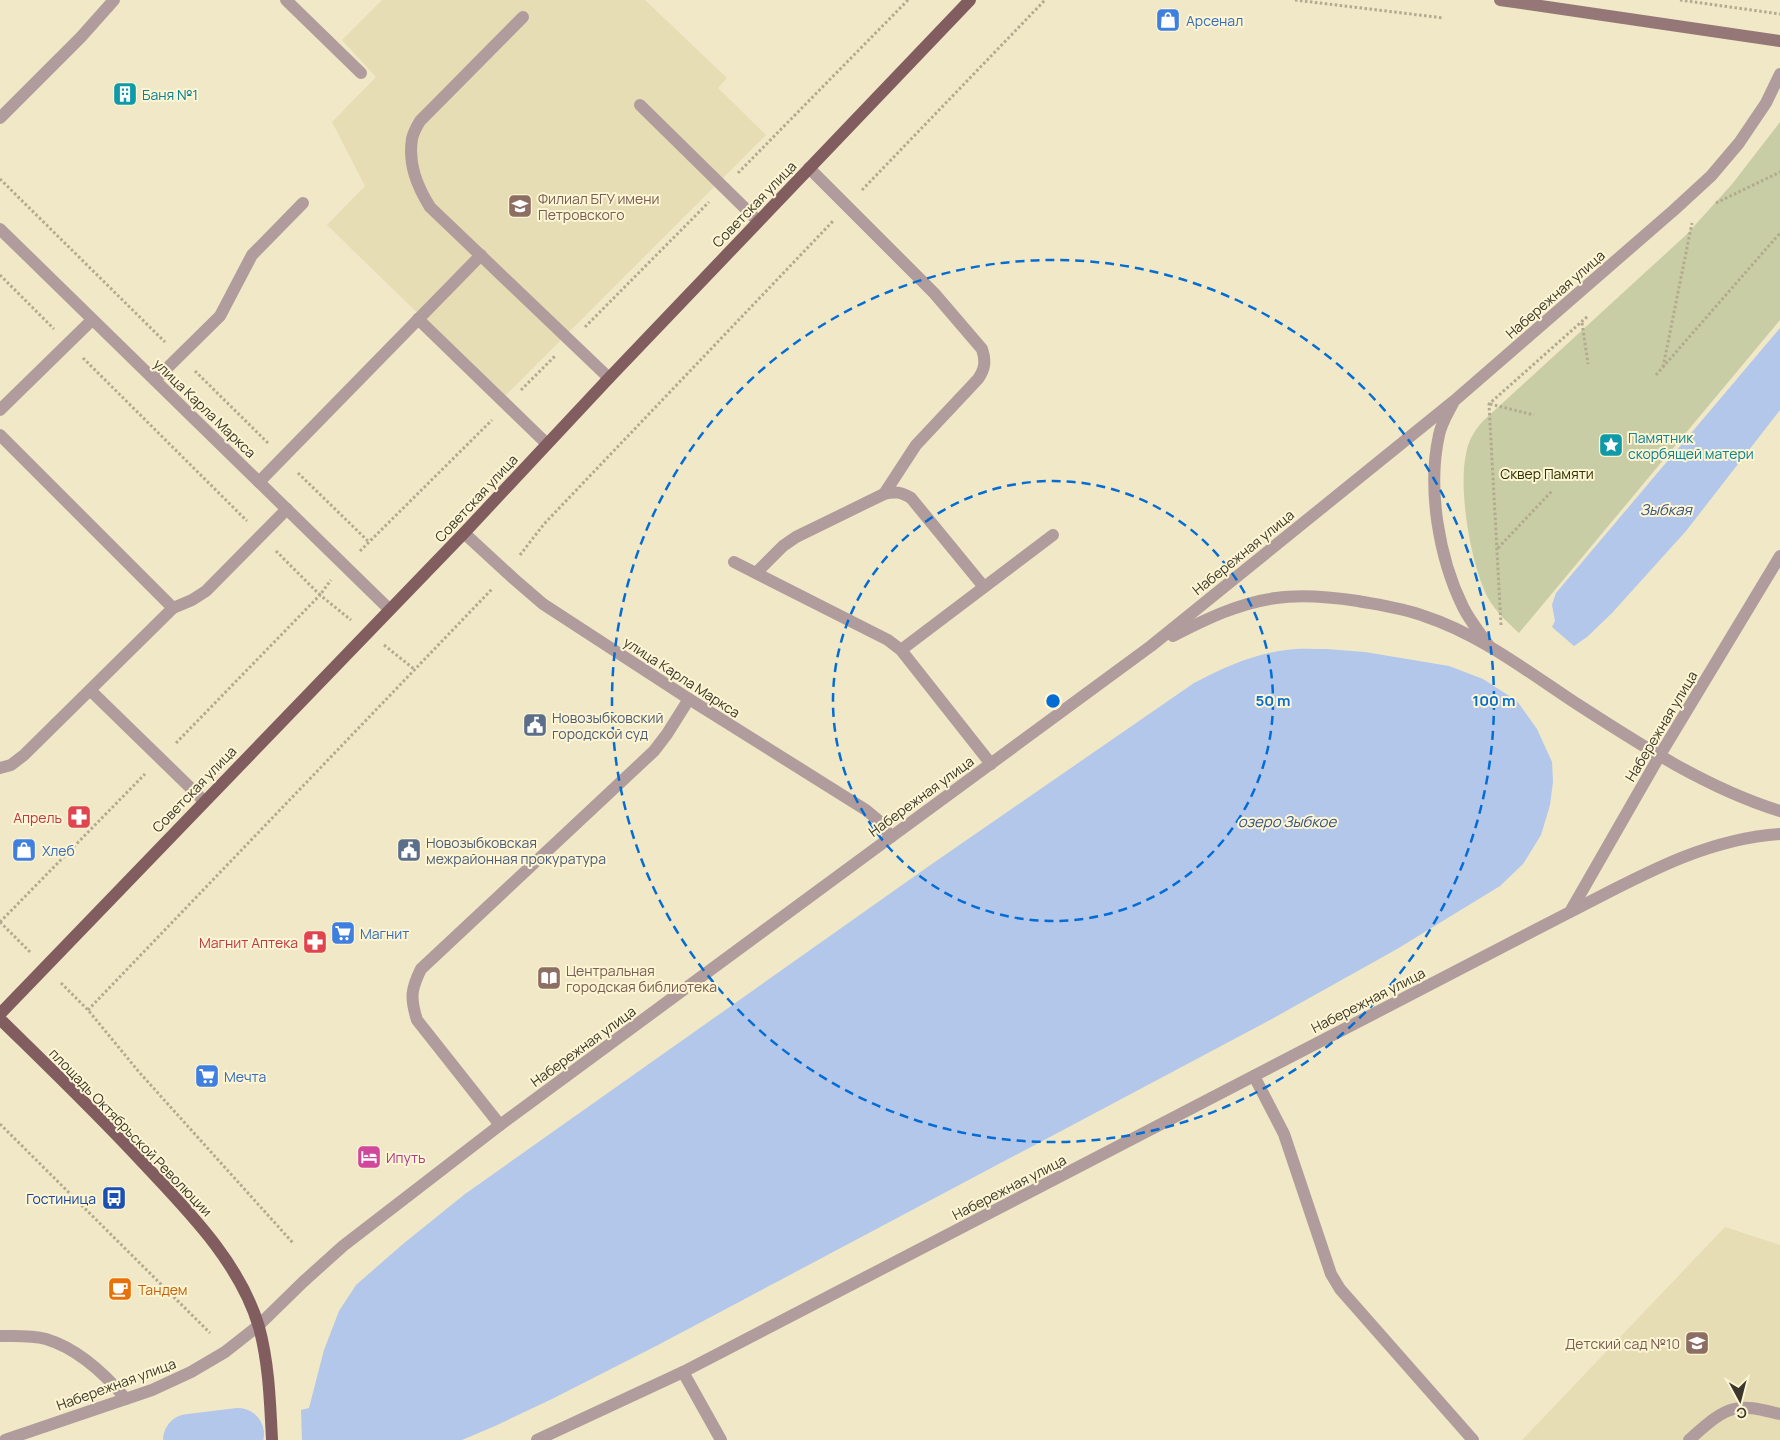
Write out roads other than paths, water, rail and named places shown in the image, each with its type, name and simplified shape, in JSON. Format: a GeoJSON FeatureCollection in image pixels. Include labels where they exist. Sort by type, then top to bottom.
{"type":"FeatureCollection","features":[{"type":"Feature","properties":{"kind":"main road","name":"Советская улица"},"geometry":{"type":"LineString","coordinates":[[0,1014],[44,966],[464,533],[608,378],[970,0]]}},
{"type":"Feature","properties":{"kind":"main road","name":"площадь Октябрьской Революции"},"geometry":{"type":"LineString","coordinates":[[0,1019],[106,1123],[181,1203],[210,1238],[232,1269],[248,1300],[258,1326],[267,1363],[272,1440]]}},
{"type":"Feature","properties":{"kind":"street"},"geometry":{"type":"LineString","coordinates":[[0,118],[81,37],[114,0]]}},
{"type":"Feature","properties":{"kind":"street"},"geometry":{"type":"LineString","coordinates":[[286,0],[361,73]]}},
{"type":"Feature","properties":{"kind":"street"},"geometry":{"type":"LineString","coordinates":[[1500,0],[1780,41]]}},
{"type":"Feature","properties":{"kind":"street"},"geometry":{"type":"LineString","coordinates":[[522,17],[420,121],[412,138],[412,164],[419,189],[430,207],[608,378]]}},
{"type":"Feature","properties":{"kind":"street","name":"Набережная улица"},"geometry":{"type":"LineString","coordinates":[[5,1440],[152,1390],[191,1372],[225,1352],[258,1326],[342,1246],[500,1125],[1152,646],[1454,401],[1674,210],[1710,176],[1739,143],[1766,103],[1780,74]]}},
{"type":"Feature","properties":{"kind":"street"},"geometry":{"type":"LineString","coordinates":[[640,105],[758,221]]}},
{"type":"Feature","properties":{"kind":"street"},"geometry":{"type":"LineString","coordinates":[[809,168],[934,293],[982,349],[986,359],[984,370],[978,380],[916,445],[884,494]]}},
{"type":"Feature","properties":{"kind":"street"},"geometry":{"type":"LineString","coordinates":[[154,380],[220,316],[252,254],[303,203]]}},
{"type":"Feature","properties":{"kind":"street","name":"улица Карла Маркса"},"geometry":{"type":"LineString","coordinates":[[0,229],[389,609]]}},
{"type":"Feature","properties":{"kind":"street"},"geometry":{"type":"LineString","coordinates":[[259,482],[481,255]]}},
{"type":"Feature","properties":{"kind":"street"},"geometry":{"type":"LineString","coordinates":[[418,319],[547,444]]}},
{"type":"Feature","properties":{"kind":"street"},"geometry":{"type":"LineString","coordinates":[[0,410],[92,320]]}},
{"type":"Feature","properties":{"kind":"street"},"geometry":{"type":"LineString","coordinates":[[1454,401],[1439,433],[1434,468],[1436,511],[1443,549],[1463,608],[1493,650]]}},
{"type":"Feature","properties":{"kind":"street"},"geometry":{"type":"LineString","coordinates":[[0,435],[173,608]]}},
{"type":"Feature","properties":{"kind":"street"},"geometry":{"type":"LineString","coordinates":[[756,573],[783,546],[796,537],[884,494],[894,491],[904,493],[911,498],[984,588]]}},
{"type":"Feature","properties":{"kind":"street"},"geometry":{"type":"LineString","coordinates":[[0,768],[11,765],[24,755],[173,608],[192,600],[206,591],[287,509]]}},
{"type":"Feature","properties":{"kind":"street","name":"улица Карла Маркса"},"geometry":{"type":"LineString","coordinates":[[464,533],[543,604],[689,699],[866,810],[878,820],[891,837]]}},
{"type":"Feature","properties":{"kind":"street"},"geometry":{"type":"LineString","coordinates":[[901,650],[1052,535]]}},
{"type":"Feature","properties":{"kind":"street","name":"Набережная улица"},"geometry":{"type":"LineString","coordinates":[[1570,912],[1660,755],[1780,556]]}},
{"type":"Feature","properties":{"kind":"street"},"geometry":{"type":"LineString","coordinates":[[734,562],[888,640],[901,650],[991,764]]}},
{"type":"Feature","properties":{"kind":"street"},"geometry":{"type":"LineString","coordinates":[[1152,646],[1204,620],[1240,606],[1276,598],[1308,596],[1344,599],[1380,605],[1425,616],[1455,629],[1493,650],[1660,755],[1709,783],[1753,803],[1780,812]]}},
{"type":"Feature","properties":{"kind":"street"},"geometry":{"type":"LineString","coordinates":[[91,691],[204,801]]}},
{"type":"Feature","properties":{"kind":"street"},"geometry":{"type":"LineString","coordinates":[[500,1125],[417,1020],[412,1004],[413,985],[421,969],[654,751],[689,699]]}},
{"type":"Feature","properties":{"kind":"street","name":"Набережная улица"},"geometry":{"type":"LineString","coordinates":[[537,1440],[683,1372],[1659,867],[1723,843],[1755,835],[1780,834]]}},
{"type":"Feature","properties":{"kind":"street"},"geometry":{"type":"LineString","coordinates":[[1254,1076],[1284,1134],[1331,1274],[1340,1289],[1473,1440]]}},
{"type":"Feature","properties":{"kind":"street"},"geometry":{"type":"LineString","coordinates":[[0,1336],[24,1336],[45,1339],[63,1345],[97,1368],[126,1399]]}},
{"type":"Feature","properties":{"kind":"street"},"geometry":{"type":"LineString","coordinates":[[683,1372],[721,1440]]}},
{"type":"Feature","properties":{"kind":"street"},"geometry":{"type":"LineString","coordinates":[[1689,1440],[1723,1413],[1735,1408],[1749,1408],[1780,1414]]}},
{"type":"Feature","properties":{"kind":"water","name":"Зыбкая"},"geometry":{"type":"Polygon","coordinates":[[[1780,328],[1780,410],[1686,531],[1612,613],[1587,637],[1574,646],[1552,627],[1555,621],[1552,605],[1556,593],[1780,328]]]}},
{"type":"Feature","properties":{"kind":"water","name":"озеро Зыбкое"},"geometry":{"type":"Polygon","coordinates":[[[1291,649],[1365,652],[1449,666],[1483,679],[1517,701],[1537,729],[1552,762],[1553,782],[1550,805],[1541,835],[1523,864],[1500,886],[1397,949],[1270,1020],[658,1345],[495,1426],[462,1440],[302,1440],[301,1410],[309,1408],[324,1350],[339,1311],[356,1285],[465,1194],[929,866],[1194,683],[1250,658],[1291,649]]]}},
{"type":"Feature","properties":{"kind":"waterway"},"geometry":{"type":"LineString","coordinates":[[189,1440],[238,1434]]}},
{"type":"Feature","properties":{"kind":"place","name":"Арсенал"},"geometry":{"type":"Point","coordinates":[1168,20]}},
{"type":"Feature","properties":{"kind":"place","name":"Баня №1"},"geometry":{"type":"Point","coordinates":[125,94]}},
{"type":"Feature","properties":{"kind":"place","name":"Филиал БГУ имени Петровского"},"geometry":{"type":"Point","coordinates":[520,206]}},
{"type":"Feature","properties":{"kind":"place","name":"Памятник скорбящей матери"},"geometry":{"type":"Point","coordinates":[1611,445]}},
{"type":"Feature","properties":{"kind":"place","name":"Новозыбковский городской суд"},"geometry":{"type":"Point","coordinates":[535,725]}},
{"type":"Feature","properties":{"kind":"place","name":"Апрель"},"geometry":{"type":"Point","coordinates":[79,817]}},
{"type":"Feature","properties":{"kind":"place","name":"Хлеб"},"geometry":{"type":"Point","coordinates":[24,850]}},
{"type":"Feature","properties":{"kind":"place","name":"Новозыбковская межрайонная прокуратура"},"geometry":{"type":"Point","coordinates":[409,850]}},
{"type":"Feature","properties":{"kind":"place","name":"Магнит"},"geometry":{"type":"Point","coordinates":[343,933]}},
{"type":"Feature","properties":{"kind":"place","name":"Магнит Аптека"},"geometry":{"type":"Point","coordinates":[315,942]}},
{"type":"Feature","properties":{"kind":"place","name":"Центральная городская библиотека"},"geometry":{"type":"Point","coordinates":[549,978]}},
{"type":"Feature","properties":{"kind":"place","name":"Мечта"},"geometry":{"type":"Point","coordinates":[207,1076]}},
{"type":"Feature","properties":{"kind":"place","name":"Ипуть"},"geometry":{"type":"Point","coordinates":[369,1157]}},
{"type":"Feature","properties":{"kind":"place","name":"Гостиница"},"geometry":{"type":"Point","coordinates":[114,1198]}},
{"type":"Feature","properties":{"kind":"place","name":"Тандем"},"geometry":{"type":"Point","coordinates":[120,1289]}},
{"type":"Feature","properties":{"kind":"place","name":"Детский сад №10"},"geometry":{"type":"Point","coordinates":[1697,1343]}},
{"type":"Feature","properties":{"kind":"park label","name":"Сквер Памяти"},"geometry":{"type":"Point","coordinates":[1547,473]}}]}
